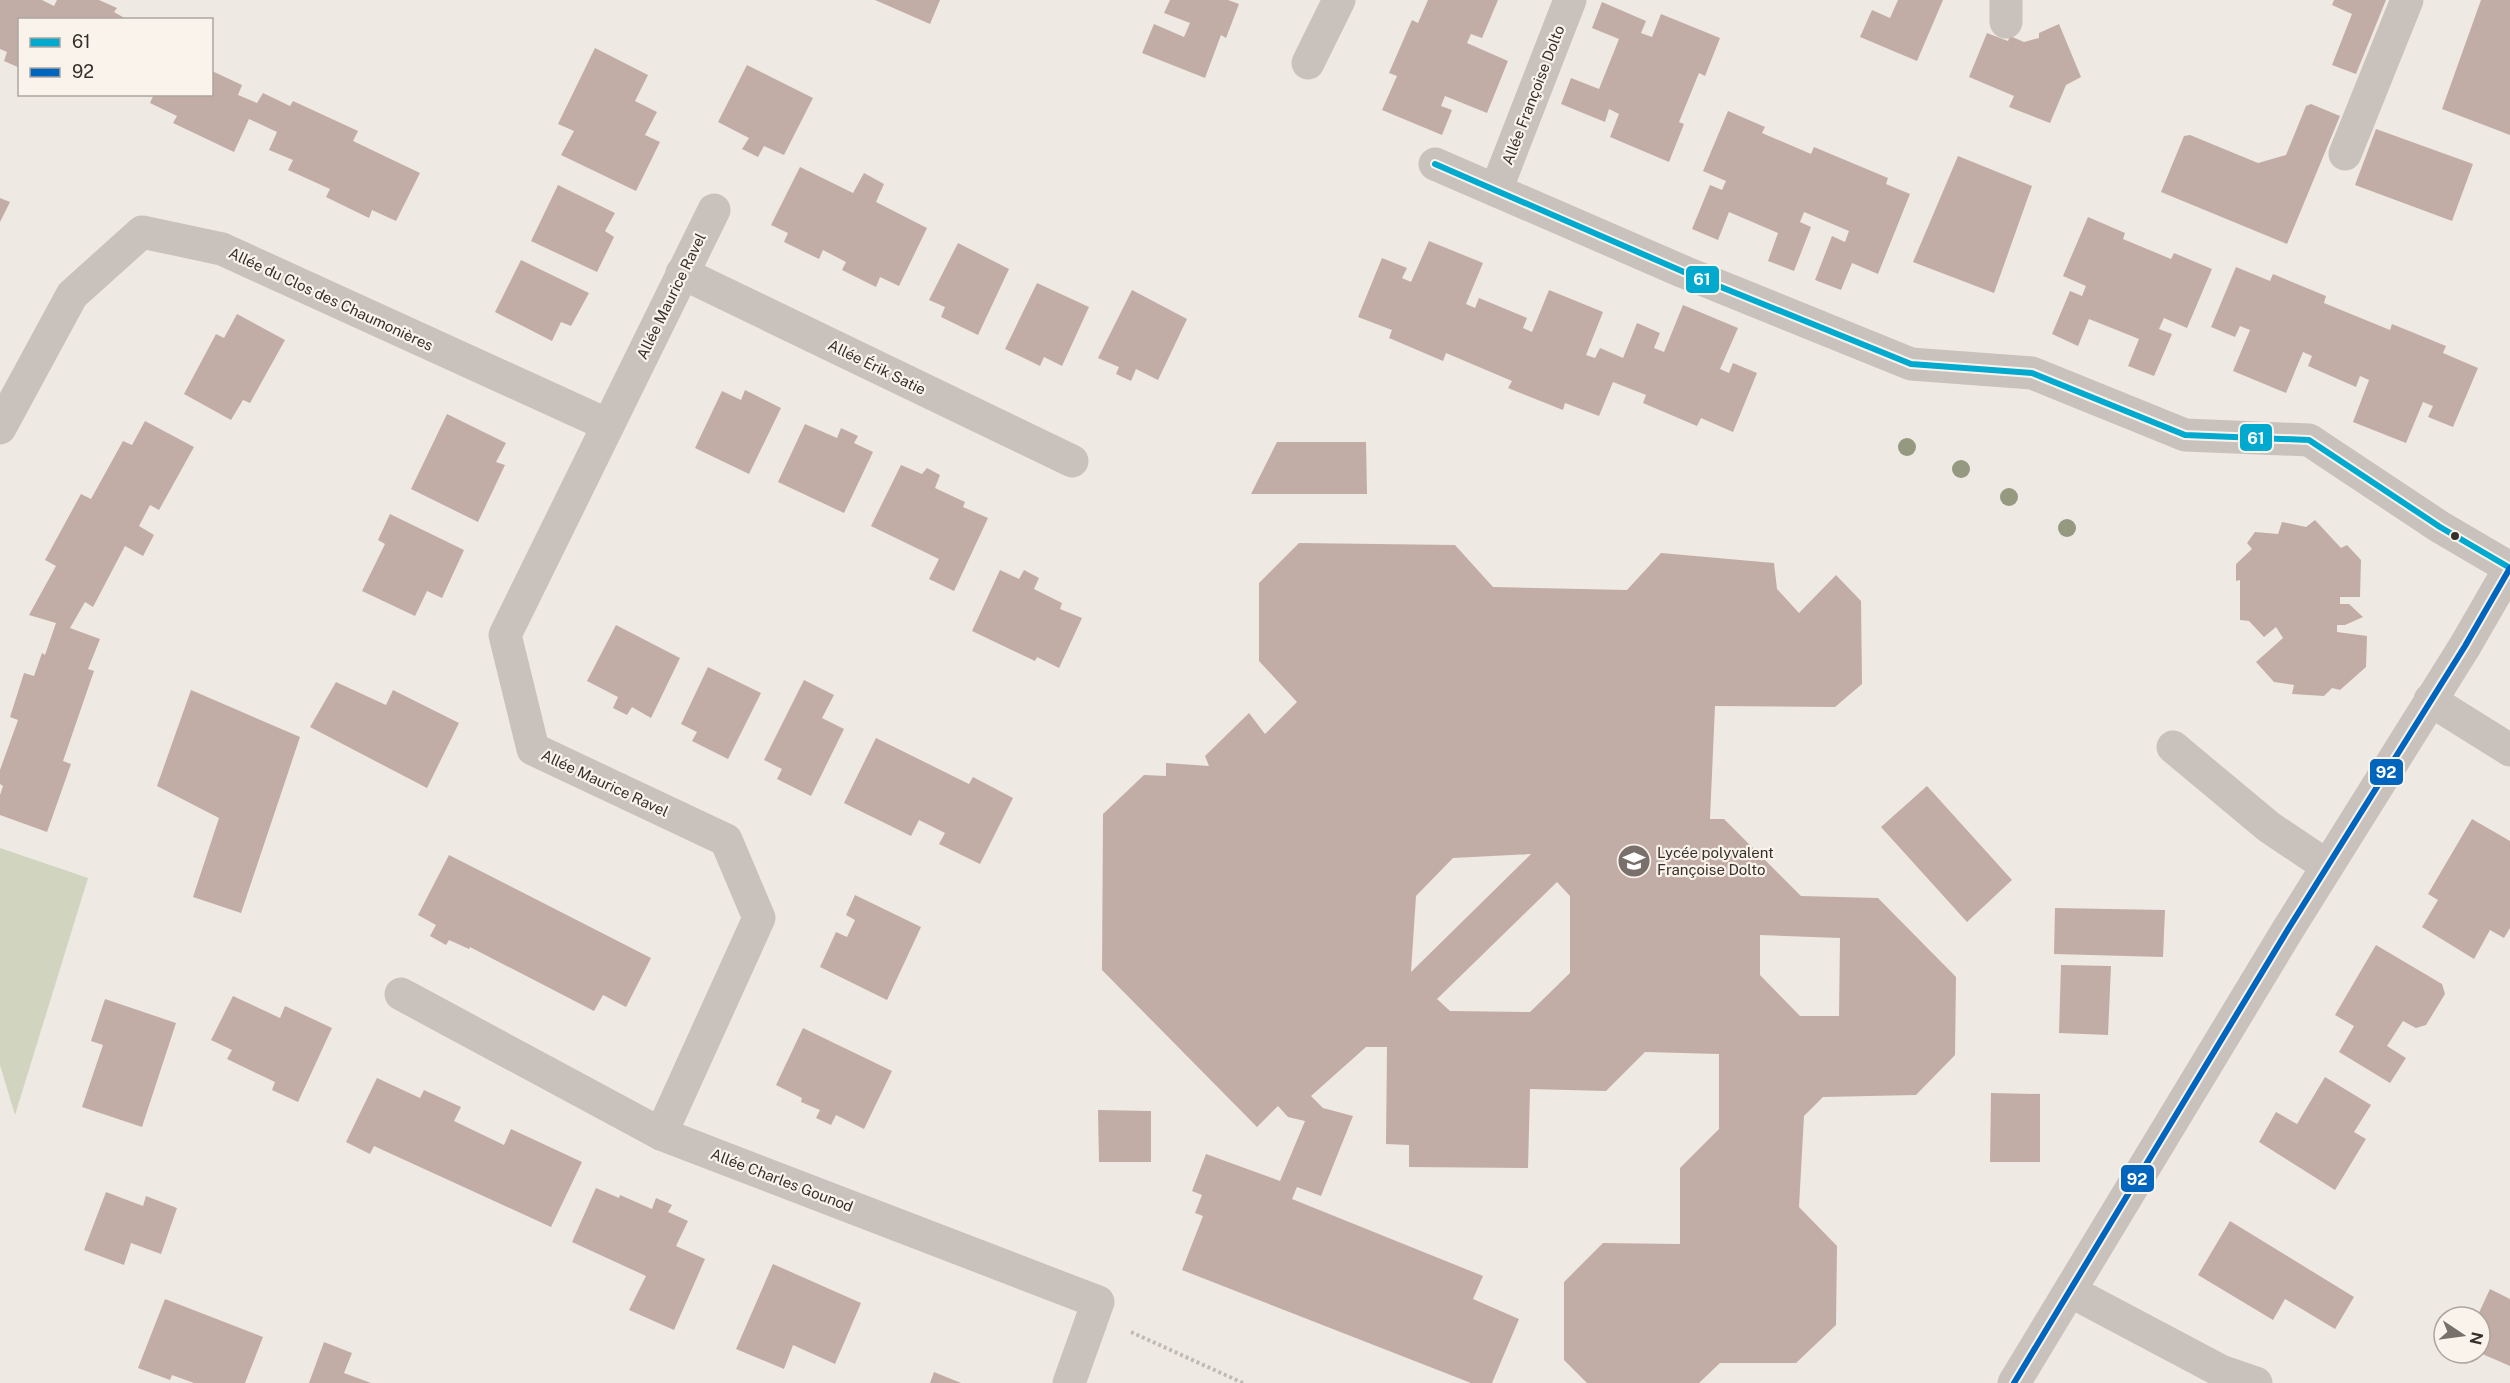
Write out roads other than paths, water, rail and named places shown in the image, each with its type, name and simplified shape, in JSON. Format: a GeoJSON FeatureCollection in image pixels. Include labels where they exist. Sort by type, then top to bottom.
{"type":"FeatureCollection","features":[{"type":"Feature","properties":{"kind":"street"},"geometry":{"type":"LineString","coordinates":[[1308,63],[1339,0]]}},
{"type":"Feature","properties":{"kind":"street","name":"Allée Françoise Dolto"},"geometry":{"type":"LineString","coordinates":[[1496,190],[1570,0]]}},
{"type":"Feature","properties":{"kind":"street"},"geometry":{"type":"LineString","coordinates":[[2345,154],[2407,0]]}},
{"type":"Feature","properties":{"kind":"street"},"geometry":{"type":"LineString","coordinates":[[1435,164],[1684,272],[1911,364],[2032,373],[2185,435],[2309,440],[2440,527],[2510,568],[2465,646],[2327,866],[2014,1383]]}},
{"type":"Feature","properties":{"kind":"street","name":"Allée Maurice Ravel"},"geometry":{"type":"LineString","coordinates":[[661,1134],[759,918],[726,840],[533,750],[505,635],[714,210]]}},
{"type":"Feature","properties":{"kind":"street","name":"Allée du Clos des Chaumonières"},"geometry":{"type":"LineString","coordinates":[[0,428],[72,295],[142,232],[222,249],[608,425]]}},
{"type":"Feature","properties":{"kind":"street","name":"Allée Érik Satie"},"geometry":{"type":"LineString","coordinates":[[682,273],[1072,461]]}},
{"type":"Feature","properties":{"kind":"street"},"geometry":{"type":"LineString","coordinates":[[2430,700],[2510,750]]}},
{"type":"Feature","properties":{"kind":"street"},"geometry":{"type":"LineString","coordinates":[[2173,747],[2269,827],[2327,866]]}},
{"type":"Feature","properties":{"kind":"street","name":"Allée Charles Gounod"},"geometry":{"type":"LineString","coordinates":[[401,994],[661,1134],[1098,1302],[1069,1383]]}},
{"type":"Feature","properties":{"kind":"street"},"geometry":{"type":"LineString","coordinates":[[2070,1291],[2221,1371],[2256,1383]]}},
{"type":"Feature","properties":{"kind":"place","name":"Lycée polyvalent Françoise Dolto"},"geometry":{"type":"Point","coordinates":[1634,861]}}]}
